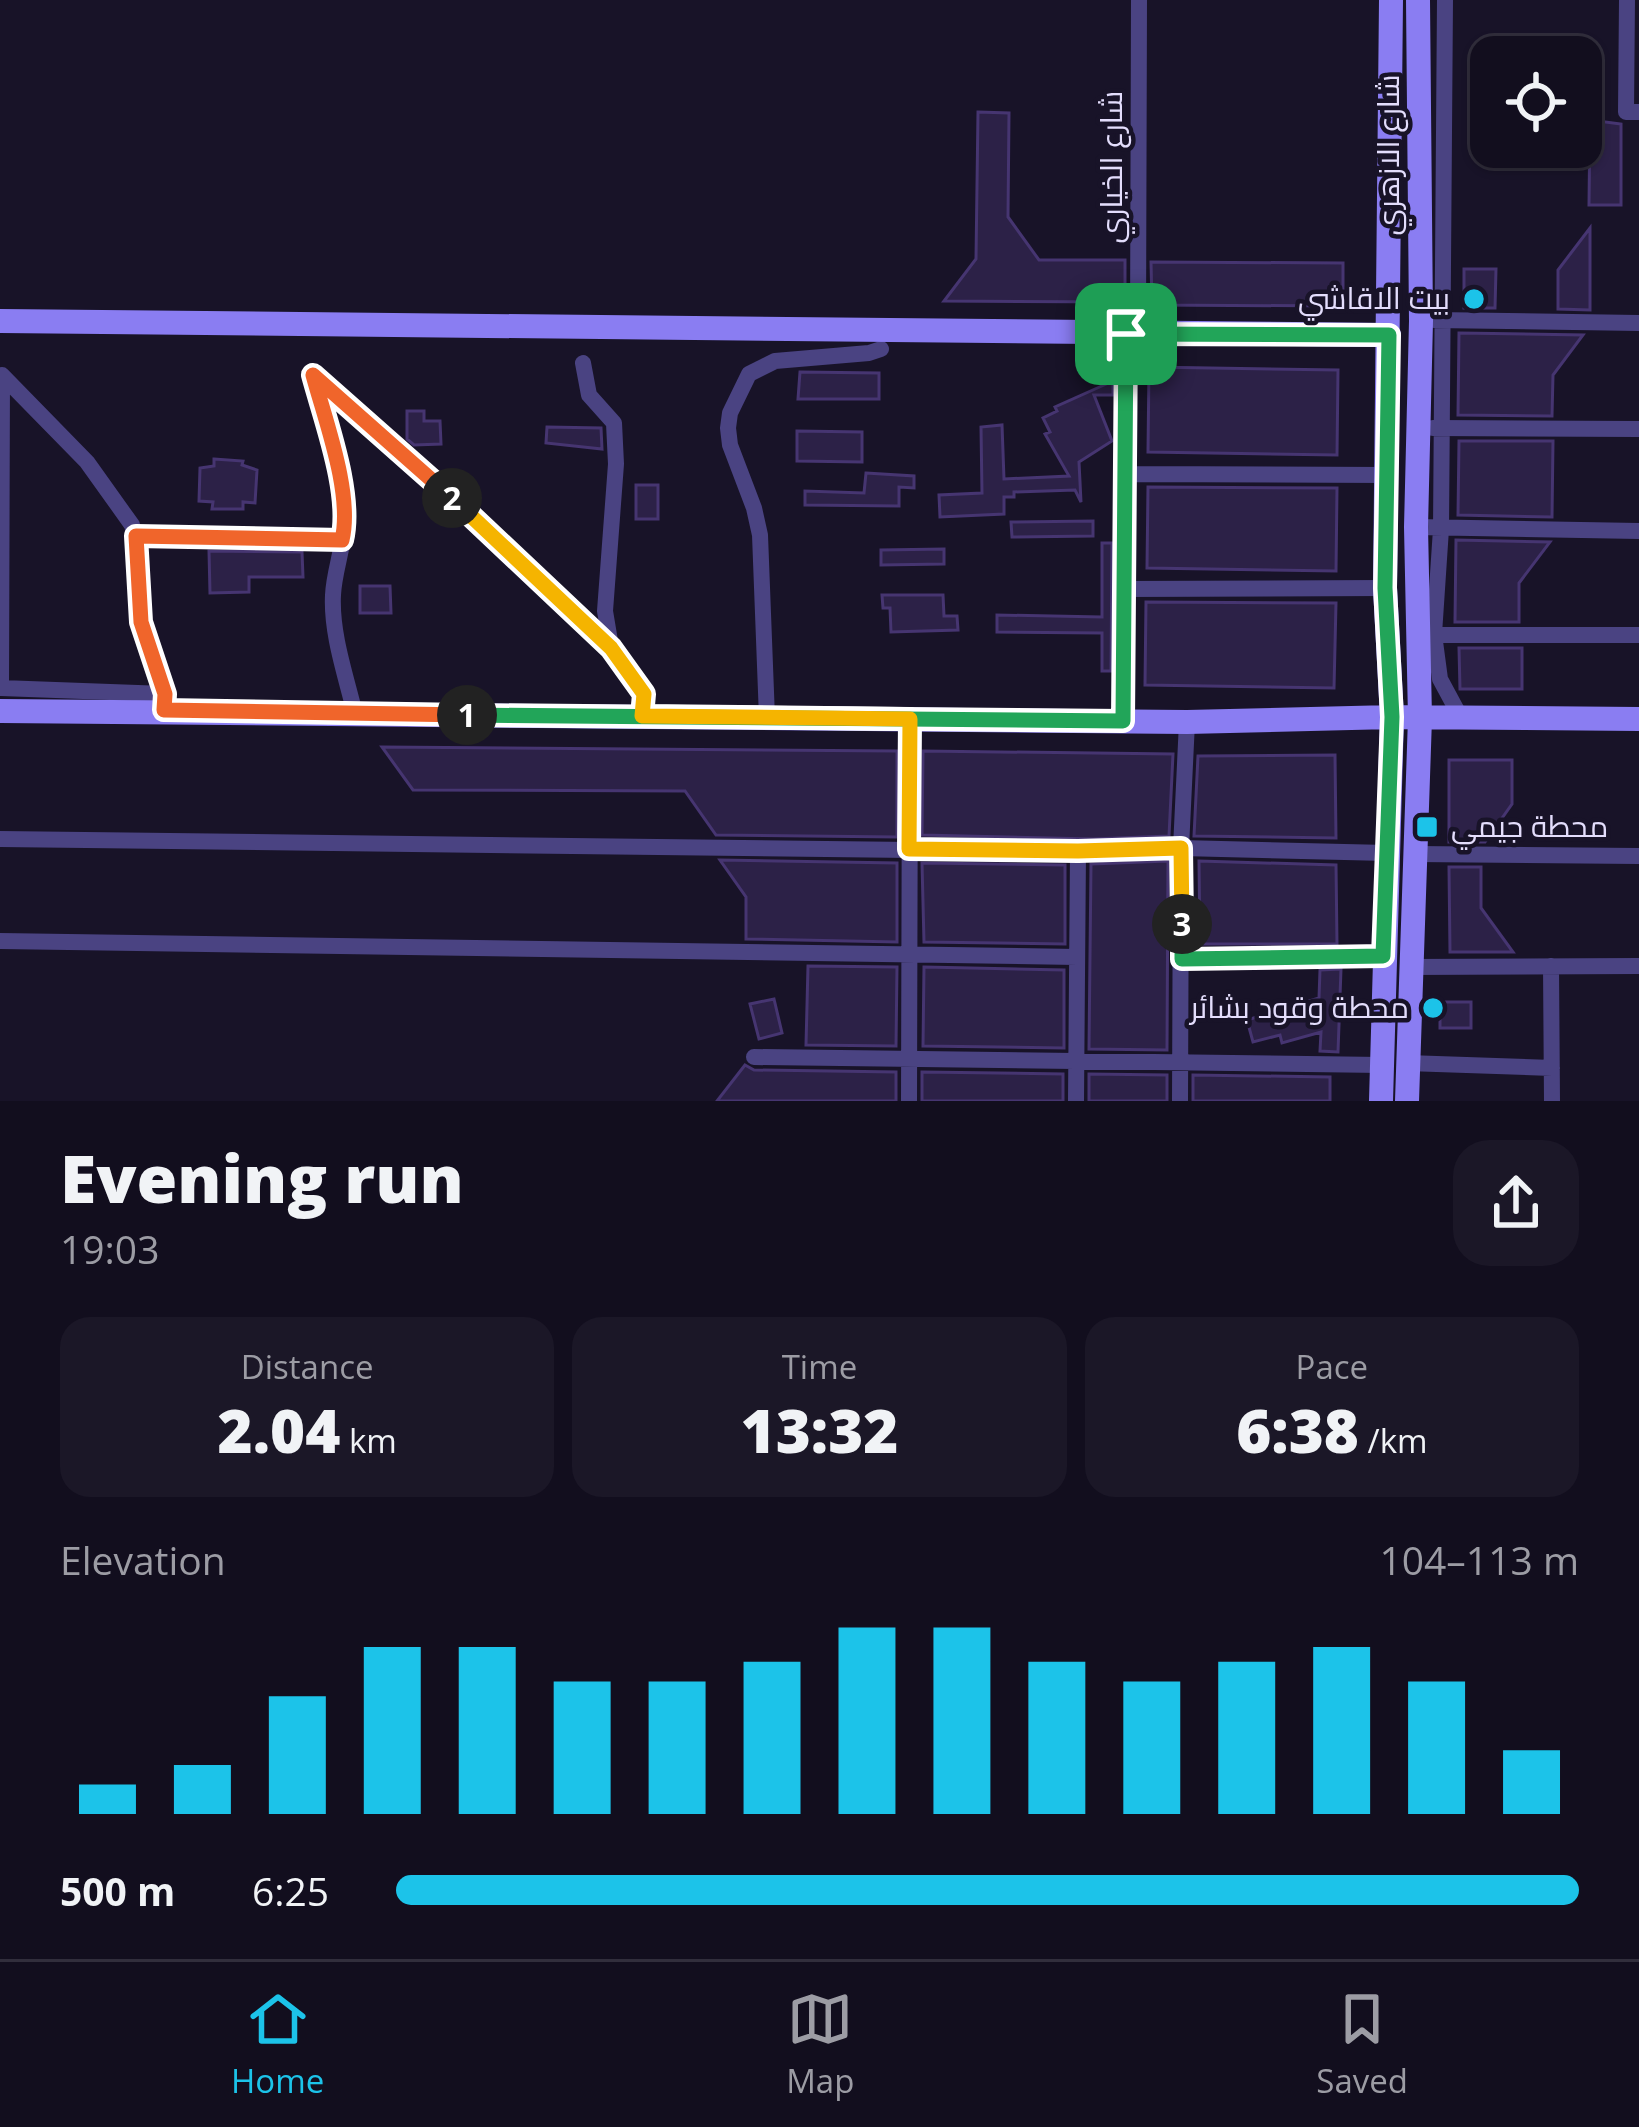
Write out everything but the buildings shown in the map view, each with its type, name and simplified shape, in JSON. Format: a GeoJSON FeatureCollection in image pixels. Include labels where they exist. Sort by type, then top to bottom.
{"type":"FeatureCollection","features":[{"type":"Feature","properties":{"kind":"street","name":"شارع الخياري"},"geometry":{"type":"LineString","coordinates":[[1123,721],[1139,0]]}},
{"type":"Feature","properties":{"kind":"street","name":"شارع الازهري"},"geometry":{"type":"LineString","coordinates":[[1391,0],[1385,588],[1392,717],[1383,956],[1395,1064],[1407,1101]]}},
{"type":"Feature","properties":{"kind":"street","name":"شارع الازهري"},"geometry":{"type":"LineString","coordinates":[[1381,1101],[1395,1064],[1408,967],[1426,635],[1432,320],[1418,0]]}},
{"type":"Feature","properties":{"kind":"street"},"geometry":{"type":"LineString","coordinates":[[1445,0],[1432,320],[1639,322]]}},
{"type":"Feature","properties":{"kind":"street"},"geometry":{"type":"LineString","coordinates":[[1627,0],[1626,112],[1639,112]]}},
{"type":"Feature","properties":{"kind":"street"},"geometry":{"type":"LineString","coordinates":[[0,322],[1389,335]]}},
{"type":"Feature","properties":{"kind":"street"},"geometry":{"type":"LineString","coordinates":[[767,718],[760,535],[730,445],[730,413],[749,374],[765,363],[880,349]]}},
{"type":"Feature","properties":{"kind":"street"},"geometry":{"type":"LineString","coordinates":[[583,363],[590,395],[614,424],[616,464],[605,610],[611,648]]}},
{"type":"Feature","properties":{"kind":"street"},"geometry":{"type":"LineString","coordinates":[[1,374],[87,463],[136,536],[141,622],[165,702]]}},
{"type":"Feature","properties":{"kind":"street"},"geometry":{"type":"LineString","coordinates":[[1,374],[1,688],[356,714],[1187,722],[1392,717],[1639,719]]}},
{"type":"Feature","properties":{"kind":"street"},"geometry":{"type":"LineString","coordinates":[[356,714],[333,609],[343,508],[313,375],[425,471],[611,648],[644,694],[642,716]]}},
{"type":"Feature","properties":{"kind":"street"},"geometry":{"type":"LineString","coordinates":[[1430,429],[1639,429]]}},
{"type":"Feature","properties":{"kind":"street"},"geometry":{"type":"LineString","coordinates":[[1127,473],[1388,475]]}},
{"type":"Feature","properties":{"kind":"street"},"geometry":{"type":"LineString","coordinates":[[1429,528],[1639,531]]}},
{"type":"Feature","properties":{"kind":"street"},"geometry":{"type":"LineString","coordinates":[[136,536],[342,540]]}},
{"type":"Feature","properties":{"kind":"street"},"geometry":{"type":"LineString","coordinates":[[1124,589],[1385,588]]}},
{"type":"Feature","properties":{"kind":"street"},"geometry":{"type":"LineString","coordinates":[[1462,718],[1440,680],[1426,635],[1639,635]]}},
{"type":"Feature","properties":{"kind":"street"},"geometry":{"type":"LineString","coordinates":[[0,711],[165,702]]}},
{"type":"Feature","properties":{"kind":"street"},"geometry":{"type":"LineString","coordinates":[[909,1101],[910,719]]}},
{"type":"Feature","properties":{"kind":"street"},"geometry":{"type":"LineString","coordinates":[[1180,1101],[1181,848],[1187,722]]}},
{"type":"Feature","properties":{"kind":"street"},"geometry":{"type":"LineString","coordinates":[[0,839],[1387,853]]}},
{"type":"Feature","properties":{"kind":"street"},"geometry":{"type":"LineString","coordinates":[[1076,1101],[1078,851]]}},
{"type":"Feature","properties":{"kind":"street"},"geometry":{"type":"LineString","coordinates":[[1415,854],[1639,856]]}},
{"type":"Feature","properties":{"kind":"street"},"geometry":{"type":"LineString","coordinates":[[0,941],[1078,958]]}},
{"type":"Feature","properties":{"kind":"street"},"geometry":{"type":"LineString","coordinates":[[1182,959],[1383,956]]}},
{"type":"Feature","properties":{"kind":"street"},"geometry":{"type":"LineString","coordinates":[[1551,966],[1552,1101]]}},
{"type":"Feature","properties":{"kind":"street"},"geometry":{"type":"LineString","coordinates":[[1408,967],[1639,966]]}},
{"type":"Feature","properties":{"kind":"street"},"geometry":{"type":"LineString","coordinates":[[754,1057],[1552,1068]]}},
{"type":"Feature","properties":{"kind":"place","name":"بيت الاقاشي"},"geometry":{"type":"Point","coordinates":[1474,299]}},
{"type":"Feature","properties":{"kind":"place","name":"محطة جيمي"},"geometry":{"type":"Point","coordinates":[1427,827]}},
{"type":"Feature","properties":{"kind":"place","name":"محطة وقود بشائر"},"geometry":{"type":"Point","coordinates":[1433,1008]}},
{"type":"Feature","properties":{"kind":"route"},"geometry":{"type":"LineString","coordinates":[[1126,334],[1123,721],[642,716],[365,714],[164,710],[165,694],[141,622],[136,536],[342,540],[343,508],[313,375],[425,471],[611,648],[644,694],[642,716],[910,719],[909,849],[1181,848],[1182,959],[1383,956],[1392,717],[1385,588],[1389,335],[1126,334]]}}]}
